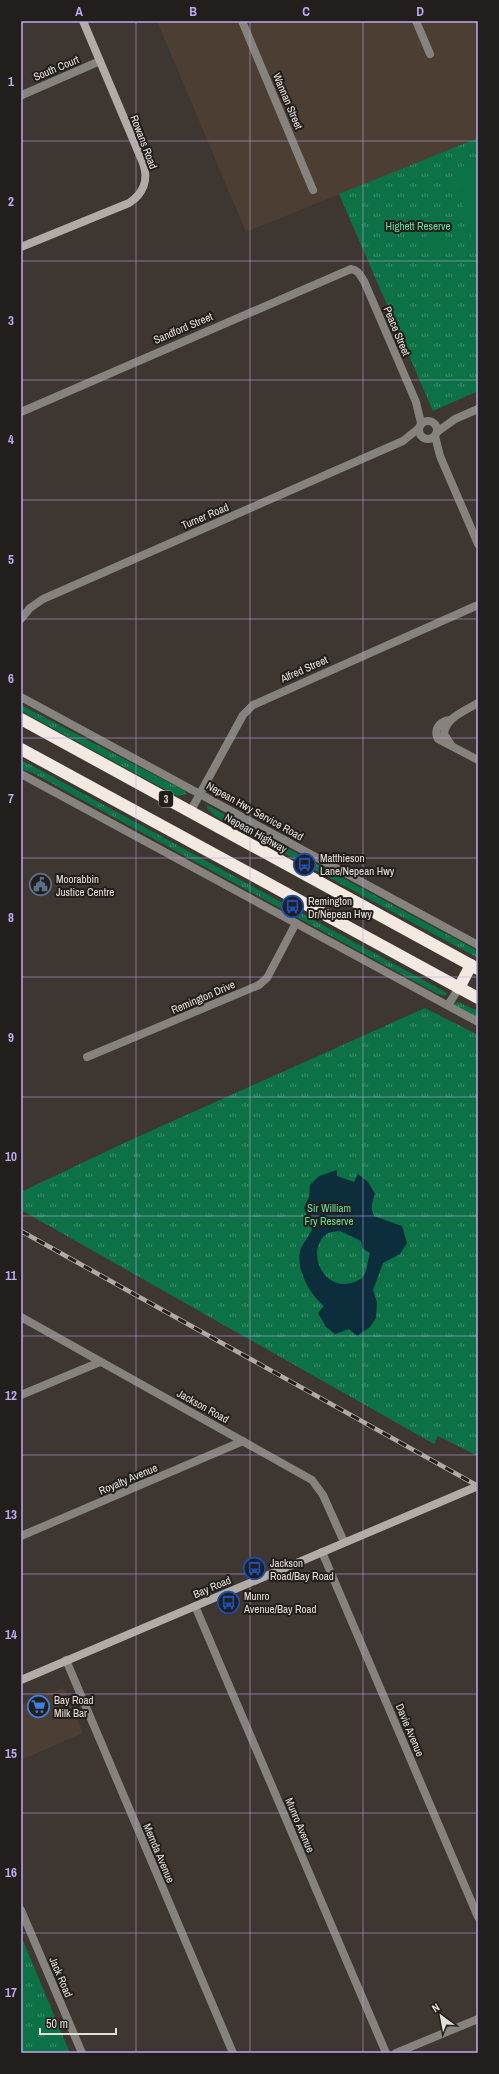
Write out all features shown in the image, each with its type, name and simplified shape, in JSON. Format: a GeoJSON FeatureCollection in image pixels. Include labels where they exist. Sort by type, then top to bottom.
{"type":"FeatureCollection","features":[{"type":"Feature","properties":{"kind":"highway","name":"Nepean Highway"},"geometry":{"type":"LineString","coordinates":[[21,719],[475,967]]}},
{"type":"Feature","properties":{"kind":"highway","name":"3"},"geometry":{"type":"LineString","coordinates":[[21,749],[478,998]]}},
{"type":"Feature","properties":{"kind":"highway"},"geometry":{"type":"LineString","coordinates":[[459,988],[475,967]]}},
{"type":"Feature","properties":{"kind":"main road","name":"Rowans Road"},"geometry":{"type":"LineString","coordinates":[[21,247],[128,203],[138,196],[143,189],[146,179],[145,168],[83,21]]}},
{"type":"Feature","properties":{"kind":"main road","name":"Bay Road"},"geometry":{"type":"LineString","coordinates":[[21,1680],[478,1486]]}},
{"type":"Feature","properties":{"kind":"street","name":"Wannan Street"},"geometry":{"type":"LineString","coordinates":[[242,21],[313,190]]}},
{"type":"Feature","properties":{"kind":"street"},"geometry":{"type":"LineString","coordinates":[[416,21],[430,54]]}},
{"type":"Feature","properties":{"kind":"street","name":"South Court"},"geometry":{"type":"LineString","coordinates":[[22,95],[100,62]]}},
{"type":"Feature","properties":{"kind":"street","name":"Sandford Street"},"geometry":{"type":"LineString","coordinates":[[21,412],[346,270],[356,270]]}},
{"type":"Feature","properties":{"kind":"street","name":"Peace Street"},"geometry":{"type":"LineString","coordinates":[[356,270],[364,281],[416,402],[420,434],[431,436],[437,426],[416,402]]}},
{"type":"Feature","properties":{"kind":"street","name":"Turner Road"},"geometry":{"type":"LineString","coordinates":[[21,619],[30,608],[42,599],[403,441],[431,436],[455,419],[478,409]]}},
{"type":"Feature","properties":{"kind":"street","name":"Turner Road"},"geometry":{"type":"LineString","coordinates":[[403,441],[420,426],[432,421],[455,419]]}},
{"type":"Feature","properties":{"kind":"street"},"geometry":{"type":"LineString","coordinates":[[431,436],[478,544]]}},
{"type":"Feature","properties":{"kind":"street","name":"Alfred Street"},"geometry":{"type":"LineString","coordinates":[[190,812],[243,716],[253,705],[478,605]]}},
{"type":"Feature","properties":{"kind":"street","name":"Nepean Hwy Service Road"},"geometry":{"type":"LineString","coordinates":[[21,697],[478,945]]}},
{"type":"Feature","properties":{"kind":"street"},"geometry":{"type":"LineString","coordinates":[[478,703],[450,720],[443,722],[441,728],[436,733],[438,739],[478,760]]}},
{"type":"Feature","properties":{"kind":"street"},"geometry":{"type":"LineString","coordinates":[[21,774],[478,1022]]}},
{"type":"Feature","properties":{"kind":"street","name":"Remington Drive"},"geometry":{"type":"LineString","coordinates":[[87,1057],[259,985],[267,978],[296,923]]}},
{"type":"Feature","properties":{"kind":"street"},"geometry":{"type":"LineString","coordinates":[[448,1006],[459,988]]}},
{"type":"Feature","properties":{"kind":"street","name":"Jackson Road"},"geometry":{"type":"LineString","coordinates":[[21,1317],[306,1476],[316,1484],[324,1495],[344,1542]]}},
{"type":"Feature","properties":{"kind":"street"},"geometry":{"type":"LineString","coordinates":[[21,1395],[100,1362]]}},
{"type":"Feature","properties":{"kind":"street","name":"Royalty Avenue"},"geometry":{"type":"LineString","coordinates":[[21,1536],[243,1441]]}},
{"type":"Feature","properties":{"kind":"street","name":"Davie Avenue"},"geometry":{"type":"LineString","coordinates":[[322,1552],[478,1917]]}},
{"type":"Feature","properties":{"kind":"street","name":"Munro Avenue"},"geometry":{"type":"LineString","coordinates":[[195,1606],[386,2053]]}},
{"type":"Feature","properties":{"kind":"street","name":"Mernda Avenue"},"geometry":{"type":"LineString","coordinates":[[66,1660],[233,2053]]}},
{"type":"Feature","properties":{"kind":"street","name":"Jack Road"},"geometry":{"type":"LineString","coordinates":[[21,1910],[82,2053]]}},
{"type":"Feature","properties":{"kind":"street"},"geometry":{"type":"LineString","coordinates":[[396,2053],[478,2019]]}},
{"type":"Feature","properties":{"kind":"shaded area"},"geometry":{"type":"Polygon","coordinates":[[[157,21],[478,21],[478,138],[246,232],[157,21]]]}},
{"type":"Feature","properties":{"kind":"shaded area"},"geometry":{"type":"Polygon","coordinates":[[[64,1687],[83,1733],[21,1760],[21,1705],[64,1687]]]}},
{"type":"Feature","properties":{"kind":"green space","name":"Highett Reserve"},"geometry":{"type":"Polygon","coordinates":[[[478,138],[478,391],[433,411],[339,194],[478,138]]]}},
{"type":"Feature","properties":{"kind":"green space"},"geometry":{"type":"Polygon","coordinates":[[[478,155],[478,249],[469,232],[455,172],[478,155]]]}},
{"type":"Feature","properties":{"kind":"green space"},"geometry":{"type":"Polygon","coordinates":[[[433,227],[451,239],[442,253],[424,241],[433,227]]]}},
{"type":"Feature","properties":{"kind":"green space"},"geometry":{"type":"Polygon","coordinates":[[[21,705],[185,791],[187,794],[177,796],[21,711],[21,705]]]}},
{"type":"Feature","properties":{"kind":"green space"},"geometry":{"type":"Polygon","coordinates":[[[21,760],[447,993],[445,996],[436,993],[33,773],[21,769],[21,760]]]}},
{"type":"Feature","properties":{"kind":"green space"},"geometry":{"type":"Polygon","coordinates":[[[207,805],[478,951],[478,958],[215,816],[207,808],[207,805]]]}},
{"type":"Feature","properties":{"kind":"green space"},"geometry":{"type":"Polygon","coordinates":[[[458,1002],[478,1011],[478,1018],[452,1004],[458,1002]]]}},
{"type":"Feature","properties":{"kind":"green space","name":"Sir William Fry Reserve"},"geometry":{"type":"Polygon","coordinates":[[[425,1008],[478,1035],[478,1456],[438,1436],[434,1444],[21,1210],[21,1192],[124,1143],[425,1008]]]}},
{"type":"Feature","properties":{"kind":"green space"},"geometry":{"type":"Polygon","coordinates":[[[21,1936],[70,2053],[21,2053],[21,1936]]]}},
{"type":"Feature","properties":{"kind":"water"},"geometry":{"type":"Polygon","coordinates":[[[337,1170],[337,1176],[354,1182],[358,1174],[368,1182],[375,1194],[372,1205],[374,1216],[402,1226],[407,1243],[400,1254],[383,1263],[373,1290],[377,1302],[376,1318],[370,1327],[357,1336],[349,1329],[335,1334],[326,1327],[318,1313],[324,1306],[309,1289],[300,1266],[300,1251],[312,1229],[304,1208],[309,1197],[310,1185],[319,1176],[337,1170]],[[340,1231],[328,1233],[322,1239],[318,1247],[317,1255],[322,1272],[336,1283],[346,1284],[360,1280],[364,1275],[370,1253],[362,1248],[361,1241],[340,1231]]]}},
{"type":"Feature","properties":{"kind":"railway"},"geometry":{"type":"LineString","coordinates":[[21,1231],[478,1486]]}},
{"type":"Feature","properties":{"kind":"place","name":"Matthieson Lane/Nepean Hwy"},"geometry":{"type":"Point","coordinates":[305,864]}},
{"type":"Feature","properties":{"kind":"place","name":"Moorabbin Justice Centre"},"geometry":{"type":"Point","coordinates":[41,885]}},
{"type":"Feature","properties":{"kind":"place","name":"Remington Dr/Nepean Hwy"},"geometry":{"type":"Point","coordinates":[293,907]}},
{"type":"Feature","properties":{"kind":"place","name":"Jackson Road/Bay Road"},"geometry":{"type":"Point","coordinates":[255,1569]}},
{"type":"Feature","properties":{"kind":"place","name":"Munro Avenue/Bay Road"},"geometry":{"type":"Point","coordinates":[228,1602]}},
{"type":"Feature","properties":{"kind":"place","name":"Bay Road Milk Bar"},"geometry":{"type":"Point","coordinates":[38,1706]}}]}
